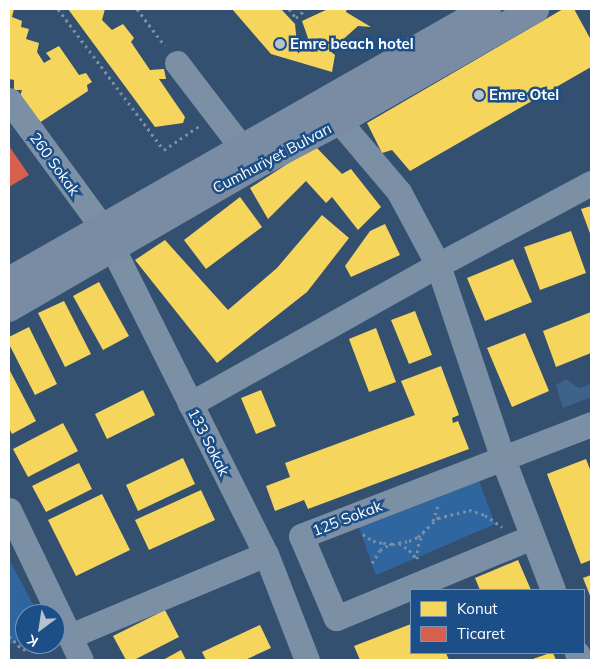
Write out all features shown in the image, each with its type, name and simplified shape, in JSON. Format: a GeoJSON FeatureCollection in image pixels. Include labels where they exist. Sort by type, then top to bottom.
{"type":"FeatureCollection","features":[{"type":"Feature","properties":{"kind":"main road","name":"Cumhuriyet Bulvarı"},"geometry":{"type":"LineString","coordinates":[[9,308],[107,237],[242,148],[487,9]]}},
{"type":"Feature","properties":{"kind":"main road","name":"Cumhuriyet Bulvarı"},"geometry":{"type":"LineString","coordinates":[[9,281],[107,237],[263,161],[339,121],[535,9]]}},
{"type":"Feature","properties":{"kind":"street"},"geometry":{"type":"LineString","coordinates":[[177,63],[242,148]]}},
{"type":"Feature","properties":{"kind":"street","name":"260 Sokak"},"geometry":{"type":"LineString","coordinates":[[9,100],[107,237]]}},
{"type":"Feature","properties":{"kind":"street"},"geometry":{"type":"LineString","coordinates":[[339,121],[399,192],[438,265],[503,459],[553,589]]}},
{"type":"Feature","properties":{"kind":"street"},"geometry":{"type":"LineString","coordinates":[[190,404],[438,265],[591,183]]}},
{"type":"Feature","properties":{"kind":"street","name":"133 Sokak"},"geometry":{"type":"LineString","coordinates":[[107,237],[266,554],[307,660]]}},
{"type":"Feature","properties":{"kind":"street","name":"125 Sokak"},"geometry":{"type":"LineString","coordinates":[[532,537],[336,618],[301,536],[591,424]]}},
{"type":"Feature","properties":{"kind":"street"},"geometry":{"type":"LineString","coordinates":[[9,510],[81,660]]}},
{"type":"Feature","properties":{"kind":"street"},"geometry":{"type":"LineString","coordinates":[[70,636],[266,554]]}},
{"type":"Feature","properties":{"kind":"path"},"geometry":{"type":"LineString","coordinates":[[58,9],[164,150],[216,114]]}},
{"type":"Feature","properties":{"kind":"path"},"geometry":{"type":"LineString","coordinates":[[137,9],[177,63]]}},
{"type":"Feature","properties":{"kind":"path"},"geometry":{"type":"LineString","coordinates":[[289,9],[296,18],[306,9]]}},
{"type":"Feature","properties":{"kind":"path"},"geometry":{"type":"LineString","coordinates":[[433,522],[438,503]]}},
{"type":"Feature","properties":{"kind":"path"},"geometry":{"type":"LineString","coordinates":[[360,532],[373,541],[391,544],[418,537],[433,522],[448,514],[469,510],[494,520]]}},
{"type":"Feature","properties":{"kind":"path"},"geometry":{"type":"LineString","coordinates":[[398,543],[417,558],[418,546],[425,531]]}},
{"type":"Feature","properties":{"kind":"path"},"geometry":{"type":"LineString","coordinates":[[372,563],[380,550],[391,544]]}},
{"type":"Feature","properties":{"kind":"shaded area"},"geometry":{"type":"Polygon","coordinates":[[[566,379],[579,388],[591,384],[591,397],[563,408],[556,385],[566,379]]]}},
{"type":"Feature","properties":{"kind":"shaded area"},"geometry":{"type":"Polygon","coordinates":[[[479,481],[495,524],[376,575],[358,525],[479,481]]]}},
{"type":"Feature","properties":{"kind":"shaded area"},"geometry":{"type":"Polygon","coordinates":[[[9,559],[33,604],[15,604],[15,642],[9,645],[9,559]]]}},
{"type":"Feature","properties":{"kind":"building: Konut"},"geometry":{"type":"Polygon","coordinates":[[[9,9],[14,9],[12,17],[22,21],[21,27],[29,29],[26,39],[39,43],[37,52],[44,63],[51,59],[46,53],[59,46],[79,75],[86,73],[92,82],[87,85],[88,91],[39,123],[18,102],[22,90],[14,90],[14,80],[9,79],[9,9]]]}},
{"type":"Feature","properties":{"kind":"building: Konut"},"geometry":{"type":"Polygon","coordinates":[[[68,9],[105,9],[102,20],[112,30],[123,24],[134,38],[131,42],[150,70],[164,69],[166,79],[159,79],[185,117],[183,123],[155,127],[68,9]]]}},
{"type":"Feature","properties":{"kind":"building: Konut","name":"Emre beach hotel"},"geometry":{"type":"Polygon","coordinates":[[[232,9],[281,9],[295,24],[298,54],[308,38],[302,21],[328,9],[347,9],[346,12],[371,27],[358,26],[330,51],[335,55],[332,72],[271,54],[232,9]]]}},
{"type":"Feature","properties":{"kind":"building: Konut","name":"Emre Otel"},"geometry":{"type":"Polygon","coordinates":[[[563,9],[574,9],[591,40],[591,67],[410,171],[392,150],[382,153],[367,123],[563,9]]]}},
{"type":"Feature","properties":{"kind":"building: Konut"},"geometry":{"type":"Polygon","coordinates":[[[315,146],[342,174],[351,169],[381,207],[358,230],[332,197],[326,203],[306,181],[268,219],[250,188],[315,146]]]}},
{"type":"Feature","properties":{"kind":"building: Konut"},"geometry":{"type":"Polygon","coordinates":[[[240,197],[262,227],[206,269],[184,240],[240,197]]]}},
{"type":"Feature","properties":{"kind":"building: Konut"},"geometry":{"type":"Polygon","coordinates":[[[591,206],[591,236],[581,209],[591,206]]]}},
{"type":"Feature","properties":{"kind":"building: Konut"},"geometry":{"type":"Polygon","coordinates":[[[322,215],[349,238],[307,292],[217,363],[135,260],[165,240],[228,310],[277,268],[322,215]]]}},
{"type":"Feature","properties":{"kind":"building: Konut"},"geometry":{"type":"Polygon","coordinates":[[[385,224],[400,255],[351,277],[345,266],[370,231],[385,224]]]}},
{"type":"Feature","properties":{"kind":"building: Konut"},"geometry":{"type":"Polygon","coordinates":[[[571,231],[586,273],[540,290],[524,247],[571,231]]]}},
{"type":"Feature","properties":{"kind":"building: Konut"},"geometry":{"type":"Polygon","coordinates":[[[513,259],[532,302],[485,321],[467,278],[513,259]]]}},
{"type":"Feature","properties":{"kind":"building: Konut"},"geometry":{"type":"Polygon","coordinates":[[[99,282],[129,336],[103,350],[73,296],[99,282]]]}},
{"type":"Feature","properties":{"kind":"building: Konut"},"geometry":{"type":"Polygon","coordinates":[[[64,301],[91,354],[65,367],[38,313],[64,301]]]}},
{"type":"Feature","properties":{"kind":"building: Konut"},"geometry":{"type":"Polygon","coordinates":[[[415,311],[432,355],[409,364],[391,320],[415,311]]]}},
{"type":"Feature","properties":{"kind":"building: Konut"},"geometry":{"type":"Polygon","coordinates":[[[591,312],[591,353],[556,367],[543,331],[591,312]]]}},
{"type":"Feature","properties":{"kind":"building: Konut"},"geometry":{"type":"Polygon","coordinates":[[[29,327],[57,384],[35,395],[9,344],[9,337],[29,327]]]}},
{"type":"Feature","properties":{"kind":"building: Konut"},"geometry":{"type":"Polygon","coordinates":[[[376,328],[396,382],[369,392],[349,339],[376,328]]]}},
{"type":"Feature","properties":{"kind":"building: Konut"},"geometry":{"type":"Polygon","coordinates":[[[525,333],[549,391],[512,407],[487,348],[525,333]]]}},
{"type":"Feature","properties":{"kind":"building: Konut"},"geometry":{"type":"Polygon","coordinates":[[[441,366],[459,415],[452,418],[453,423],[458,421],[469,449],[308,509],[304,500],[275,511],[266,486],[290,477],[285,463],[415,415],[401,381],[441,366]]]}},
{"type":"Feature","properties":{"kind":"building: Konut"},"geometry":{"type":"Polygon","coordinates":[[[9,369],[36,421],[12,434],[9,428],[9,369]]]}},
{"type":"Feature","properties":{"kind":"building: Konut"},"geometry":{"type":"Polygon","coordinates":[[[143,390],[155,415],[107,439],[95,414],[143,390]]]}},
{"type":"Feature","properties":{"kind":"building: Konut"},"geometry":{"type":"Polygon","coordinates":[[[261,390],[276,426],[256,434],[241,398],[261,390]]]}},
{"type":"Feature","properties":{"kind":"building: Konut"},"geometry":{"type":"Polygon","coordinates":[[[63,423],[78,451],[28,477],[13,449],[63,423]]]}},
{"type":"Feature","properties":{"kind":"building: Konut"},"geometry":{"type":"Polygon","coordinates":[[[183,458],[195,484],[138,511],[126,485],[183,458]]]}},
{"type":"Feature","properties":{"kind":"building: Konut"},"geometry":{"type":"Polygon","coordinates":[[[586,459],[591,472],[591,560],[581,564],[547,474],[586,459]]]}},
{"type":"Feature","properties":{"kind":"building: Konut"},"geometry":{"type":"Polygon","coordinates":[[[79,463],[92,489],[46,512],[32,486],[79,463]]]}},
{"type":"Feature","properties":{"kind":"building: Konut"},"geometry":{"type":"Polygon","coordinates":[[[201,490],[215,520],[149,550],[135,520],[201,490]]]}},
{"type":"Feature","properties":{"kind":"building: Konut"},"geometry":{"type":"Polygon","coordinates":[[[102,494],[130,550],[76,576],[48,520],[102,494]]]}},
{"type":"Feature","properties":{"kind":"building: Konut"},"geometry":{"type":"Polygon","coordinates":[[[518,560],[531,589],[480,589],[475,578],[518,560]]]}},
{"type":"Feature","properties":{"kind":"building: Konut"},"geometry":{"type":"Polygon","coordinates":[[[591,575],[591,598],[583,578],[591,575]]]}},
{"type":"Feature","properties":{"kind":"building: Konut"},"geometry":{"type":"Polygon","coordinates":[[[165,610],[179,637],[134,660],[126,660],[113,636],[165,610]]]}},
{"type":"Feature","properties":{"kind":"building: Konut"},"geometry":{"type":"Polygon","coordinates":[[[410,624],[410,654],[446,654],[449,660],[360,660],[354,646],[410,624]]]}},
{"type":"Feature","properties":{"kind":"building: Konut"},"geometry":{"type":"Polygon","coordinates":[[[260,625],[271,648],[245,660],[206,660],[202,652],[260,625]]]}},
{"type":"Feature","properties":{"kind":"building: Konut"},"geometry":{"type":"Polygon","coordinates":[[[181,650],[186,660],[163,660],[181,650]]]}},
{"type":"Feature","properties":{"kind":"building: Konut"},"geometry":{"type":"Polygon","coordinates":[[[547,654],[553,654],[556,660],[530,660],[547,654]]]}},
{"type":"Feature","properties":{"kind":"building: Ticaret"},"geometry":{"type":"Polygon","coordinates":[[[9,146],[29,175],[9,187],[9,146]]]}},
{"type":"Feature","properties":{"kind":"place","name":"Emre beach hotel"},"geometry":{"type":"Point","coordinates":[280,44]}},
{"type":"Feature","properties":{"kind":"place","name":"Emre Otel"},"geometry":{"type":"Point","coordinates":[479,95]}}]}
